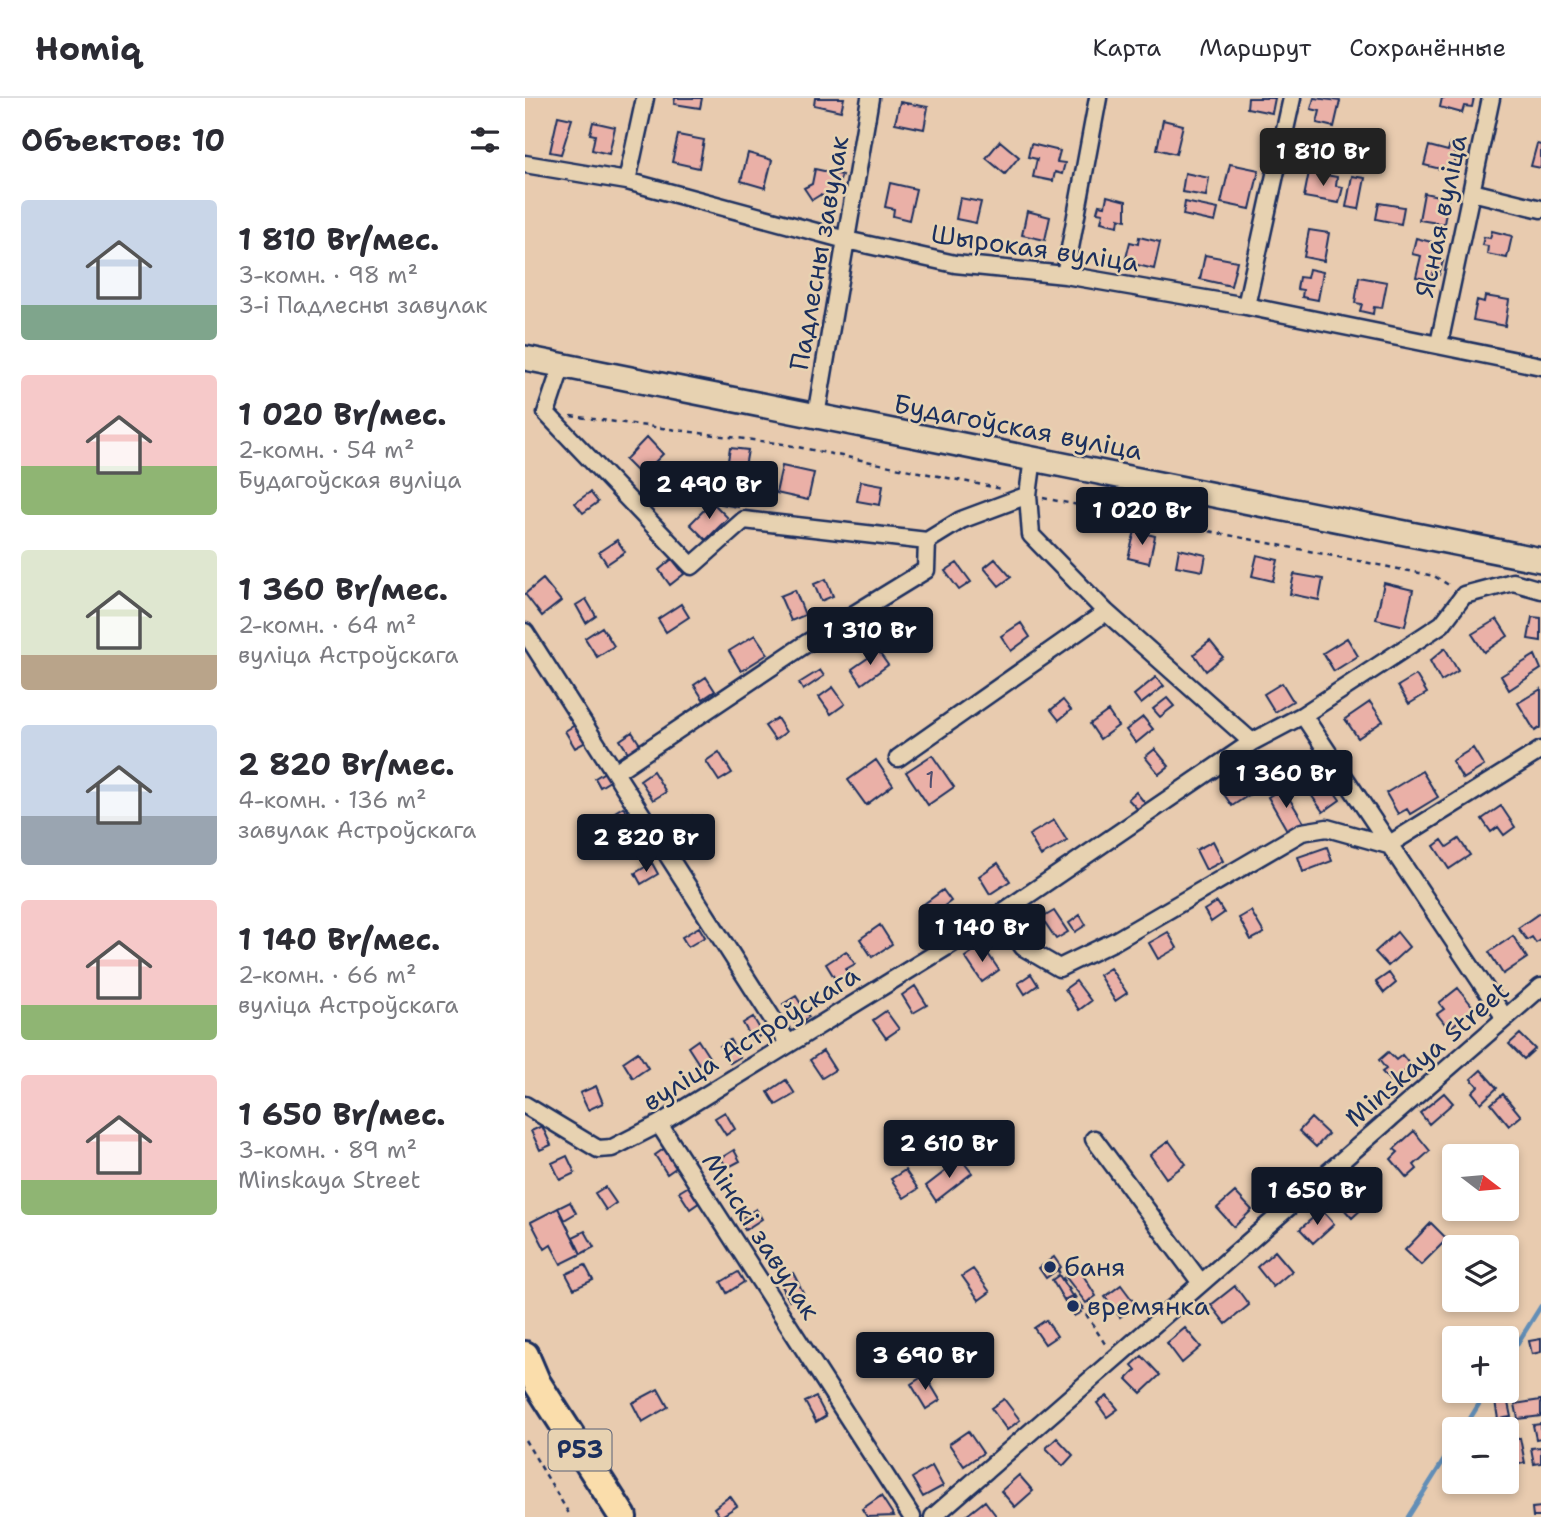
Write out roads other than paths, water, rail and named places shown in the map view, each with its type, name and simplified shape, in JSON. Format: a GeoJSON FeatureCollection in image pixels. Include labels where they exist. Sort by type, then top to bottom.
{"type":"FeatureCollection","features":[{"type":"Feature","properties":{"kind":"main road","name":"Р53"},"geometry":{"type":"LineString","coordinates":[[525,1355],[537,1383],[622,1517]]}},
{"type":"Feature","properties":{"kind":"street"},"geometry":{"type":"LineString","coordinates":[[627,181],[645,98]]}},
{"type":"Feature","properties":{"kind":"street","name":"Падлесны завулак"},"geometry":{"type":"LineString","coordinates":[[816,416],[870,98]]}},
{"type":"Feature","properties":{"kind":"street"},"geometry":{"type":"LineString","coordinates":[[1065,275],[1098,98]]}},
{"type":"Feature","properties":{"kind":"street"},"geometry":{"type":"LineString","coordinates":[[1246,306],[1292,98]]}},
{"type":"Feature","properties":{"kind":"street","name":"Ясная вуліца"},"geometry":{"type":"LineString","coordinates":[[1439,344],[1491,98]]}},
{"type":"Feature","properties":{"kind":"street","name":"Шырокая вуліца"},"geometry":{"type":"LineString","coordinates":[[525,164],[627,181],[846,240],[955,264],[1065,275],[1246,306],[1541,366]]}},
{"type":"Feature","properties":{"kind":"street"},"geometry":{"type":"LineString","coordinates":[[1472,192],[1541,209]]}},
{"type":"Feature","properties":{"kind":"street","name":"Будагоўская вуліца"},"geometry":{"type":"LineString","coordinates":[[525,358],[1541,560]]}},
{"type":"Feature","properties":{"kind":"street"},"geometry":{"type":"LineString","coordinates":[[562,365],[547,413],[692,566],[744,520],[927,541],[961,520],[1028,495]]}},
{"type":"Feature","properties":{"kind":"street"},"geometry":{"type":"LineString","coordinates":[[1033,458],[1028,495],[1031,535],[1106,612],[1252,742]]}},
{"type":"Feature","properties":{"kind":"street"},"geometry":{"type":"LineString","coordinates":[[615,772],[796,650],[926,570],[927,541]]}},
{"type":"Feature","properties":{"kind":"street","name":"вуліца Астроўскага"},"geometry":{"type":"LineString","coordinates":[[525,1105],[598,1149],[612,1148],[659,1124],[1000,914],[1252,742],[1303,715],[1442,624],[1464,595],[1513,582],[1541,590]]}},
{"type":"Feature","properties":{"kind":"street"},"geometry":{"type":"LineString","coordinates":[[898,758],[1106,612]]}},
{"type":"Feature","properties":{"kind":"street"},"geometry":{"type":"LineString","coordinates":[[525,632],[788,1043]]}},
{"type":"Feature","properties":{"kind":"street"},"geometry":{"type":"LineString","coordinates":[[1303,715],[1505,1018]]}},
{"type":"Feature","properties":{"kind":"street"},"geometry":{"type":"LineString","coordinates":[[1000,914],[1023,947],[1059,968],[1115,941],[1303,832],[1327,828],[1388,845],[1541,750]]}},
{"type":"Feature","properties":{"kind":"street","name":"Minskaya Street"},"geometry":{"type":"LineString","coordinates":[[933,1517],[1541,986]]}},
{"type":"Feature","properties":{"kind":"street","name":"Мінскі завулак"},"geometry":{"type":"LineString","coordinates":[[659,1124],[912,1517]]}},
{"type":"Feature","properties":{"kind":"street"},"geometry":{"type":"LineString","coordinates":[[1094,1139],[1201,1283]]}},
{"type":"Feature","properties":{"kind":"waterway"},"geometry":{"type":"LineString","coordinates":[[1519,1341],[1541,1306]]}},
{"type":"Feature","properties":{"kind":"waterway"},"geometry":{"type":"LineString","coordinates":[[1471,1417],[1480,1403]]}},
{"type":"Feature","properties":{"kind":"waterway"},"geometry":{"type":"LineString","coordinates":[[1408,1517],[1442,1463]]}},
{"type":"Feature","properties":{"kind":"place","name":"баня"},"geometry":{"type":"Point","coordinates":[1050,1267]}},
{"type":"Feature","properties":{"kind":"place","name":"времянка"},"geometry":{"type":"Point","coordinates":[1073,1306]}}]}
